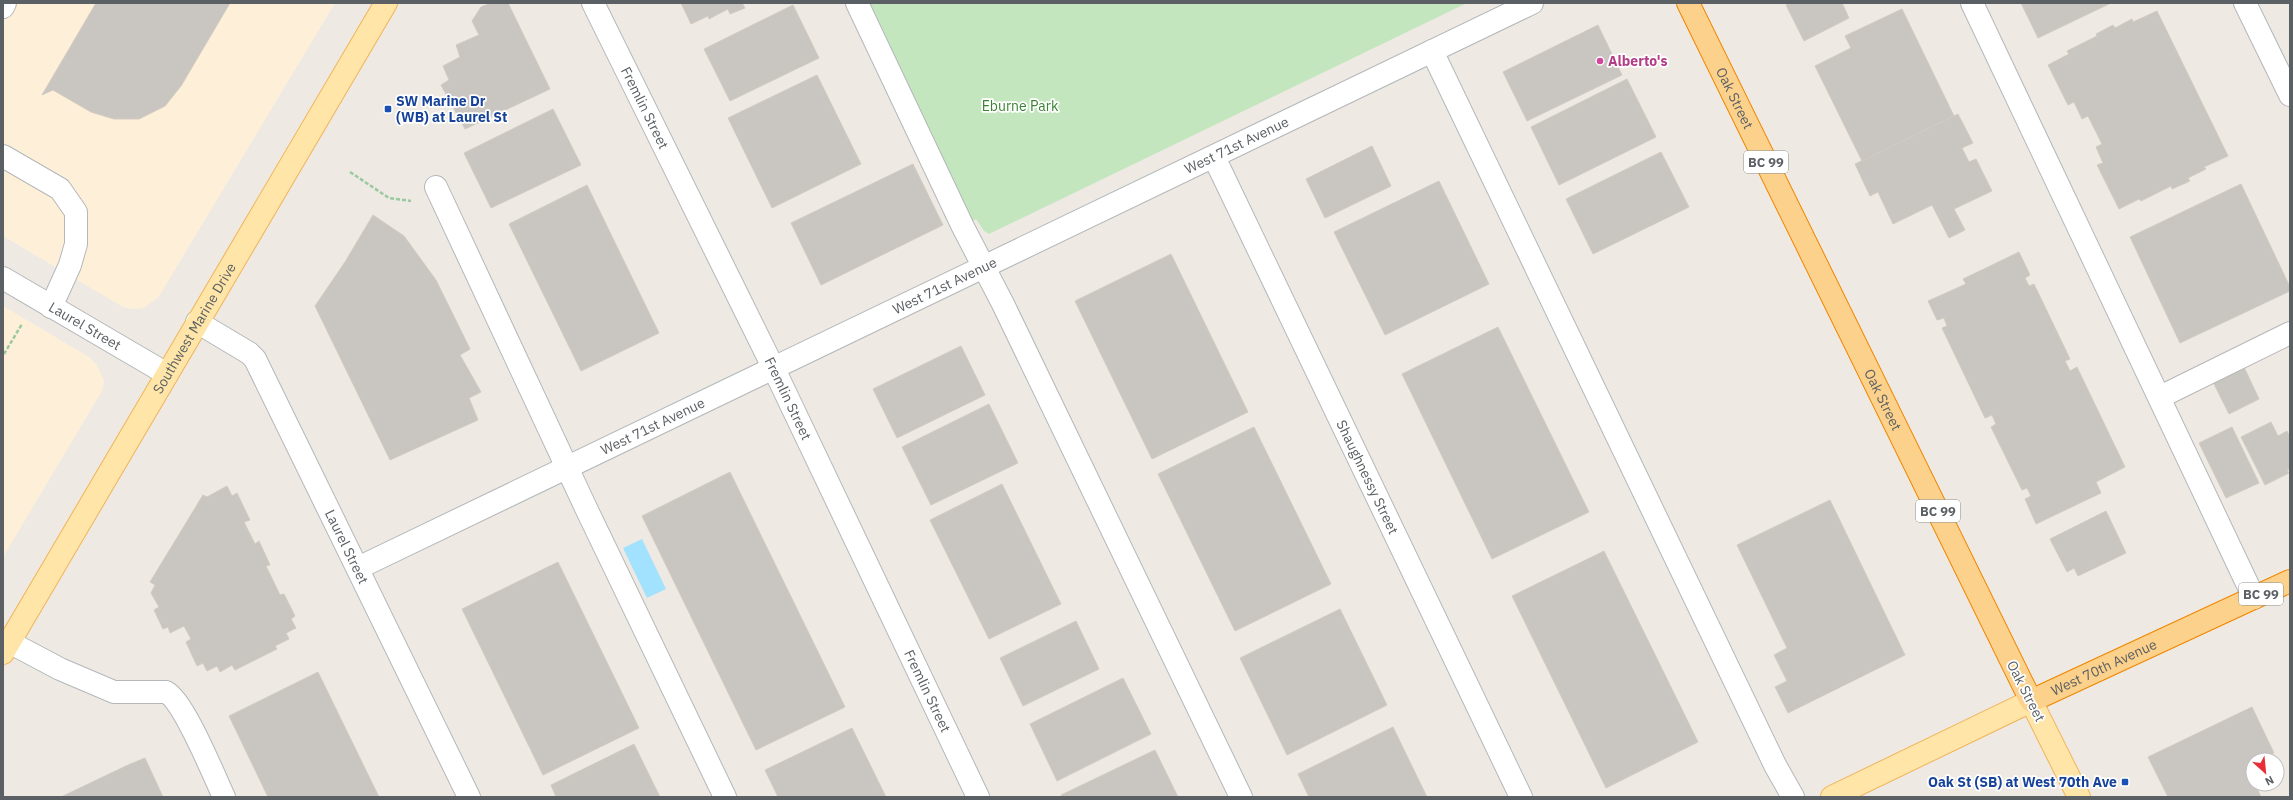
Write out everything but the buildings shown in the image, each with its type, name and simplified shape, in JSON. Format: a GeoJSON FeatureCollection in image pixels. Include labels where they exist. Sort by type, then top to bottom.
{"type":"FeatureCollection","features":[{"type":"Feature","properties":{"kind":"highway","name":"Oak Street"},"geometry":{"type":"LineString","coordinates":[[1688,3],[2031,701]]}},
{"type":"Feature","properties":{"kind":"highway","name":"West 70th Avenue"},"geometry":{"type":"LineString","coordinates":[[2031,701],[2290,581]]}},
{"type":"Feature","properties":{"kind":"main road","name":"Southwest Marine Drive"},"geometry":{"type":"LineString","coordinates":[[6,648],[386,3]]}},
{"type":"Feature","properties":{"kind":"main road","name":"West 70th Avenue"},"geometry":{"type":"LineString","coordinates":[[1832,797],[2031,701]]}},
{"type":"Feature","properties":{"kind":"main road","name":"Oak Street"},"geometry":{"type":"LineString","coordinates":[[2031,701],[2079,797]]}},
{"type":"Feature","properties":{"kind":"street"},"geometry":{"type":"LineString","coordinates":[[3,7],[5,3]]}},
{"type":"Feature","properties":{"kind":"street","name":"Fremlin Street"},"geometry":{"type":"LineString","coordinates":[[593,3],[774,370],[978,797]]}},
{"type":"Feature","properties":{"kind":"street"},"geometry":{"type":"LineString","coordinates":[[857,3],[983,267],[1241,797]]}},
{"type":"Feature","properties":{"kind":"street","name":"West 71st Avenue"},"geometry":{"type":"LineString","coordinates":[[358,568],[567,467],[774,370],[983,267],[1532,3]]}},
{"type":"Feature","properties":{"kind":"street"},"geometry":{"type":"LineString","coordinates":[[1972,3],[2254,598]]}},
{"type":"Feature","properties":{"kind":"street"},"geometry":{"type":"LineString","coordinates":[[2245,3],[2290,94]]}},
{"type":"Feature","properties":{"kind":"street"},"geometry":{"type":"LineString","coordinates":[[1432,51],[1772,758],[1793,797]]}},
{"type":"Feature","properties":{"kind":"street"},"geometry":{"type":"LineString","coordinates":[[3,156],[60,189],[76,212],[76,244],[70,265],[51,307]]}},
{"type":"Feature","properties":{"kind":"street","name":"Shaughnessy Street"},"geometry":{"type":"LineString","coordinates":[[1214,157],[1521,797]]}},
{"type":"Feature","properties":{"kind":"street"},"geometry":{"type":"LineString","coordinates":[[436,187],[567,467],[725,797]]}},
{"type":"Feature","properties":{"kind":"street","name":"Laurel Street"},"geometry":{"type":"LineString","coordinates":[[3,278],[167,374]]}},
{"type":"Feature","properties":{"kind":"street","name":"Laurel Street"},"geometry":{"type":"LineString","coordinates":[[197,322],[249,353],[255,360],[469,797]]}},
{"type":"Feature","properties":{"kind":"street"},"geometry":{"type":"LineString","coordinates":[[2160,397],[2290,333]]}},
{"type":"Feature","properties":{"kind":"street"},"geometry":{"type":"LineString","coordinates":[[6,648],[114,692],[166,692],[171,695],[181,708],[224,797]]}},
{"type":"Feature","properties":{"kind":"path"},"geometry":{"type":"LineString","coordinates":[[350,172],[389,198],[411,201]]}},
{"type":"Feature","properties":{"kind":"path"},"geometry":{"type":"LineString","coordinates":[[4,354],[22,324]]}},
{"type":"Feature","properties":{"kind":"shaded area"},"geometry":{"type":"Polygon","coordinates":[[[3,3],[335,3],[158,298],[143,308],[133,309],[123,307],[3,236],[3,3]]]}},
{"type":"Feature","properties":{"kind":"shaded area"},"geometry":{"type":"Polygon","coordinates":[[[3,306],[89,357],[97,365],[104,381],[102,391],[3,557],[3,306]]]}},
{"type":"Feature","properties":{"kind":"green space","name":"Eburne Park"},"geometry":{"type":"Polygon","coordinates":[[[857,3],[1467,3],[989,234],[984,231],[976,219],[963,227],[857,3]]]}},
{"type":"Feature","properties":{"kind":"water"},"geometry":{"type":"Polygon","coordinates":[[[642,539],[666,589],[647,598],[623,548],[642,539]]]}},
{"type":"Feature","properties":{"kind":"place","name":"Alberto's"},"geometry":{"type":"Point","coordinates":[1600,61]}},
{"type":"Feature","properties":{"kind":"place","name":"SW Marine Dr (WB) at Laurel St"},"geometry":{"type":"Point","coordinates":[388,109]}},
{"type":"Feature","properties":{"kind":"place","name":"Oak St (SB) at West 70th Ave"},"geometry":{"type":"Point","coordinates":[2125,782]}}]}
